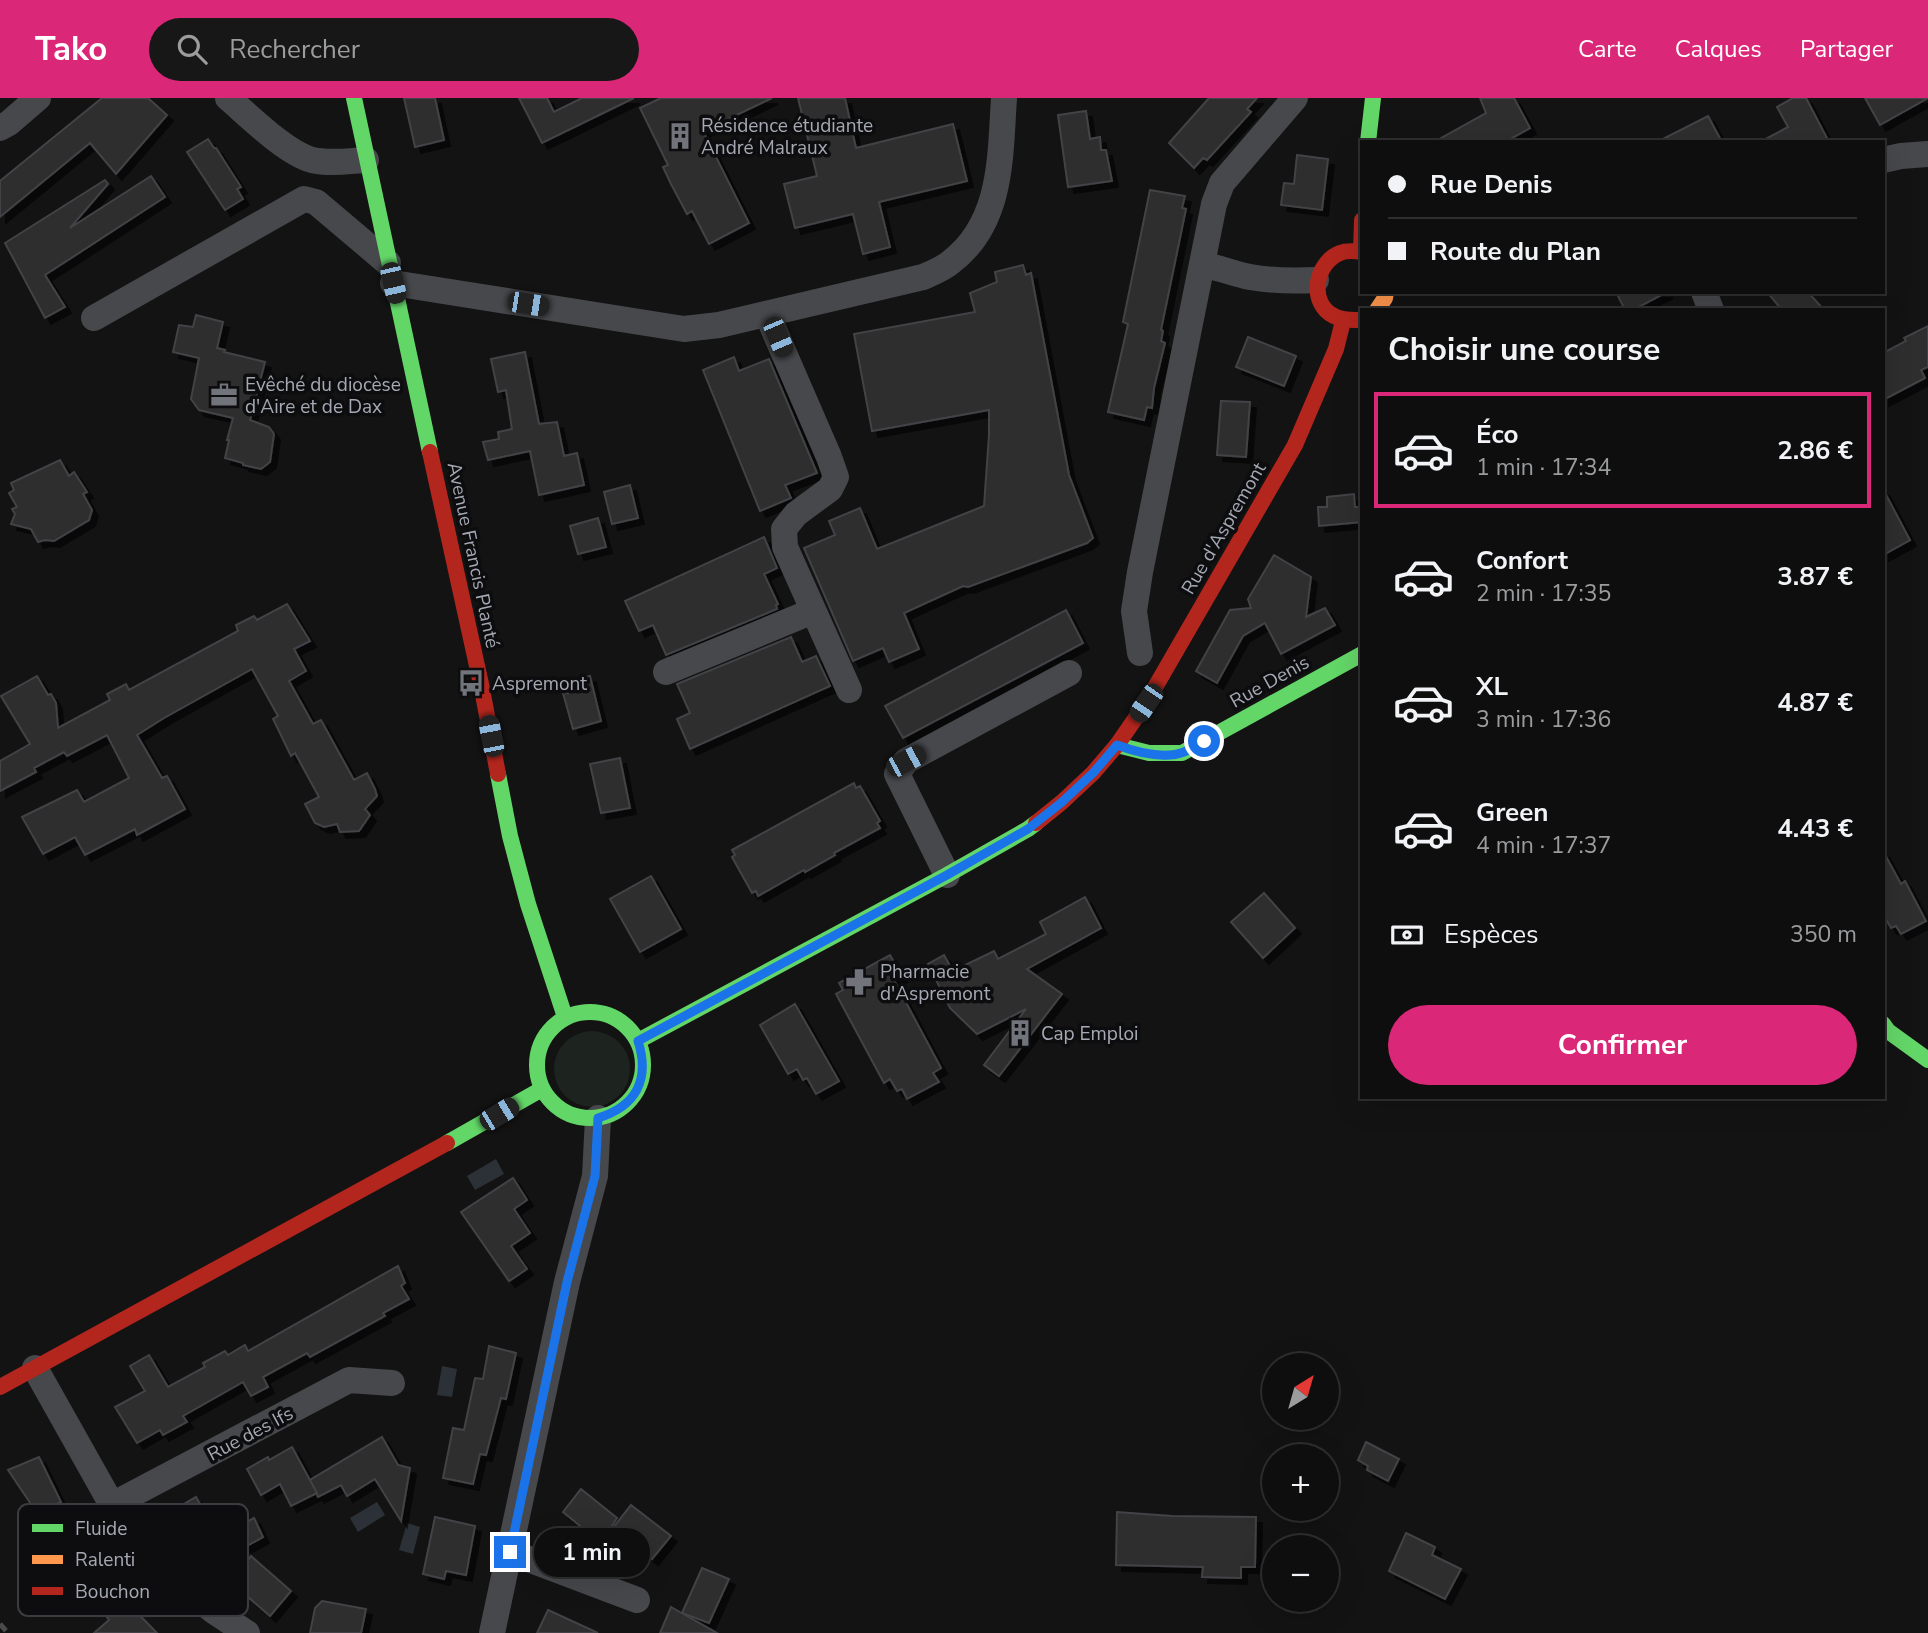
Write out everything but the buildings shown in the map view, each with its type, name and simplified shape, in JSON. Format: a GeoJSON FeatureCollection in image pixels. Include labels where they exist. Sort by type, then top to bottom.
{"type":"FeatureCollection","features":[{"type":"Feature","properties":{"kind":"main road","name":"Avenue Francis Planté"},"geometry":{"type":"LineString","coordinates":[[354,98],[481,684],[510,836],[528,904],[565,1017]]}},
{"type":"Feature","properties":{"kind":"main road"},"geometry":{"type":"LineString","coordinates":[[1368,140],[1373,98]]}},
{"type":"Feature","properties":{"kind":"main road"},"geometry":{"type":"LineString","coordinates":[[1360,252],[1341,251],[1325,262],[1316,280],[1318,297],[1327,312],[1343,320],[1360,320]]}},
{"type":"Feature","properties":{"kind":"main road","name":"Rue d'Aspremont"},"geometry":{"type":"LineString","coordinates":[[638,1041],[1028,829],[1093,773],[1117,745],[1146,703],[1295,445],[1336,349],[1343,320]]}},
{"type":"Feature","properties":{"kind":"main road","name":"Rue Denis"},"geometry":{"type":"LineString","coordinates":[[1117,745],[1135,752],[1165,755],[1182,753],[1360,655]]}},
{"type":"Feature","properties":{"kind":"main road"},"geometry":{"type":"LineString","coordinates":[[581,1012],[598,1012],[614,1017],[628,1027],[638,1041],[644,1069],[637,1090],[624,1106],[611,1114],[598,1118],[581,1117],[566,1112],[552,1102],[542,1089],[537,1073],[537,1056],[542,1041],[552,1027],[565,1017],[581,1012]]}},
{"type":"Feature","properties":{"kind":"main road"},"geometry":{"type":"LineString","coordinates":[[1885,1027],[1928,1060]]}},
{"type":"Feature","properties":{"kind":"main road"},"geometry":{"type":"LineString","coordinates":[[0,1387],[408,1166],[542,1089]]}},
{"type":"Feature","properties":{"kind":"street"},"geometry":{"type":"LineString","coordinates":[[0,128],[38,98]]}},
{"type":"Feature","properties":{"kind":"street"},"geometry":{"type":"LineString","coordinates":[[228,98],[292,152],[310,159],[331,162],[366,160]]}},
{"type":"Feature","properties":{"kind":"street"},"geometry":{"type":"LineString","coordinates":[[94,318],[304,200],[316,202],[390,273],[684,329],[719,325],[923,277],[950,264],[967,248],[980,230],[991,207],[998,179],[1004,98]]}},
{"type":"Feature","properties":{"kind":"street"},"geometry":{"type":"LineString","coordinates":[[1140,653],[1134,611],[1140,572],[1214,204],[1222,183],[1295,98]]}},
{"type":"Feature","properties":{"kind":"street"},"geometry":{"type":"LineString","coordinates":[[1885,160],[1928,154]]}},
{"type":"Feature","properties":{"kind":"street"},"geometry":{"type":"LineString","coordinates":[[316,202],[321,178],[331,162]]}},
{"type":"Feature","properties":{"kind":"street"},"geometry":{"type":"LineString","coordinates":[[1202,265],[1269,280],[1316,280]]}},
{"type":"Feature","properties":{"kind":"street"},"geometry":{"type":"LineString","coordinates":[[767,314],[836,477],[830,489],[796,513],[784,529],[785,547],[849,690]]}},
{"type":"Feature","properties":{"kind":"street"},"geometry":{"type":"LineString","coordinates":[[666,673],[813,611]]}},
{"type":"Feature","properties":{"kind":"street"},"geometry":{"type":"LineString","coordinates":[[947,875],[897,774],[906,761],[1069,673]]}},
{"type":"Feature","properties":{"kind":"street"},"geometry":{"type":"LineString","coordinates":[[492,1633],[567,1282],[595,1176],[598,1118]]}},
{"type":"Feature","properties":{"kind":"street"},"geometry":{"type":"LineString","coordinates":[[35,1367],[111,1504]]}},
{"type":"Feature","properties":{"kind":"street","name":"Rue des Ifs"},"geometry":{"type":"LineString","coordinates":[[116,1504],[349,1380],[392,1383]]}},
{"type":"Feature","properties":{"kind":"street"},"geometry":{"type":"LineString","coordinates":[[510,1552],[637,1600]]}},
{"type":"Feature","properties":{"kind":"street"},"geometry":{"type":"LineString","coordinates":[[221,1616],[247,1633]]}},
{"type":"Feature","properties":{"kind":"shaded area"},"geometry":{"type":"Polygon","coordinates":[[[585,1031],[599,1031],[613,1037],[624,1048],[630,1069],[627,1084],[619,1096],[599,1107],[585,1107],[571,1101],[560,1090],[554,1076],[554,1062],[560,1048],[571,1037],[585,1031]]]}},
{"type":"Feature","properties":{"kind":"shaded area"},"geometry":{"type":"Polygon","coordinates":[[[496,1159],[504,1174],[475,1190],[467,1176],[496,1159]]]}},
{"type":"Feature","properties":{"kind":"shaded area"},"geometry":{"type":"Polygon","coordinates":[[[442,1366],[457,1369],[452,1397],[437,1395],[442,1366]]]}},
{"type":"Feature","properties":{"kind":"shaded area"},"geometry":{"type":"Polygon","coordinates":[[[377,1502],[385,1515],[358,1532],[350,1518],[377,1502]]]}},
{"type":"Feature","properties":{"kind":"shaded area"},"geometry":{"type":"Polygon","coordinates":[[[407,1523],[420,1527],[413,1554],[399,1550],[407,1523]]]}},
{"type":"Feature","properties":{"kind":"railway"},"geometry":{"type":"LineString","coordinates":[[0,1624],[8,1633]]}},
{"type":"Feature","properties":{"kind":"traffic: fast"},"geometry":{"type":"LineString","coordinates":[[354,98],[430,452]]}},
{"type":"Feature","properties":{"kind":"traffic: fast"},"geometry":{"type":"LineString","coordinates":[[1368,140],[1373,98]]}},
{"type":"Feature","properties":{"kind":"traffic: fast"},"geometry":{"type":"LineString","coordinates":[[1117,745],[1149,753],[1182,753],[1360,655]]}},
{"type":"Feature","properties":{"kind":"traffic: fast"},"geometry":{"type":"LineString","coordinates":[[498,774],[510,836],[528,904],[565,1017]]}},
{"type":"Feature","properties":{"kind":"traffic: fast"},"geometry":{"type":"LineString","coordinates":[[638,1041],[947,875],[1036,823]]}},
{"type":"Feature","properties":{"kind":"traffic: fast"},"geometry":{"type":"LineString","coordinates":[[590,1012],[610,1016],[628,1027],[639,1045],[643,1065],[639,1085],[628,1103],[610,1114],[590,1118],[570,1114],[552,1103],[541,1085],[537,1065],[541,1045],[552,1027],[570,1016],[590,1012]]}},
{"type":"Feature","properties":{"kind":"traffic: fast"},"geometry":{"type":"LineString","coordinates":[[1885,1027],[1928,1060]]}},
{"type":"Feature","properties":{"kind":"traffic: fast"},"geometry":{"type":"LineString","coordinates":[[447,1143],[542,1089]]}},
{"type":"Feature","properties":{"kind":"traffic: slow"},"geometry":{"type":"LineString","coordinates":[[1378,308],[1386,294]]}},
{"type":"Feature","properties":{"kind":"traffic: jam"},"geometry":{"type":"LineString","coordinates":[[1360,252],[1345,251],[1331,258],[1320,274],[1318,283],[1320,302],[1326,310],[1341,319],[1360,320]]}},
{"type":"Feature","properties":{"kind":"traffic: jam"},"geometry":{"type":"LineString","coordinates":[[1036,823],[1093,773],[1117,745],[1146,703],[1295,445],[1336,349],[1343,321]]}},
{"type":"Feature","properties":{"kind":"traffic: jam"},"geometry":{"type":"LineString","coordinates":[[430,452],[498,774]]}},
{"type":"Feature","properties":{"kind":"traffic: jam"},"geometry":{"type":"LineString","coordinates":[[0,1387],[447,1143]]}},
{"type":"Feature","properties":{"kind":"place","name":"Résidence étudiante André Malraux"},"geometry":{"type":"Point","coordinates":[680,136]}},
{"type":"Feature","properties":{"kind":"place","name":"Evêché du diocèse d'Aire et de Dax"},"geometry":{"type":"Point","coordinates":[224,395]}},
{"type":"Feature","properties":{"kind":"place","name":"Aspremont"},"geometry":{"type":"Point","coordinates":[471,683]}},
{"type":"Feature","properties":{"kind":"place","name":"Pharmacie d'Aspremont"},"geometry":{"type":"Point","coordinates":[859,982]}},
{"type":"Feature","properties":{"kind":"place","name":"Cap Emploi"},"geometry":{"type":"Point","coordinates":[1020,1033]}},
{"type":"Feature","properties":{"kind":"route"},"geometry":{"type":"LineString","coordinates":[[510,1552],[567,1282],[595,1176],[598,1118],[611,1114],[634,1096],[644,1069],[638,1041],[1028,829],[1093,773],[1117,745],[1135,752],[1165,755],[1182,753],[1204,741]]}}]}
